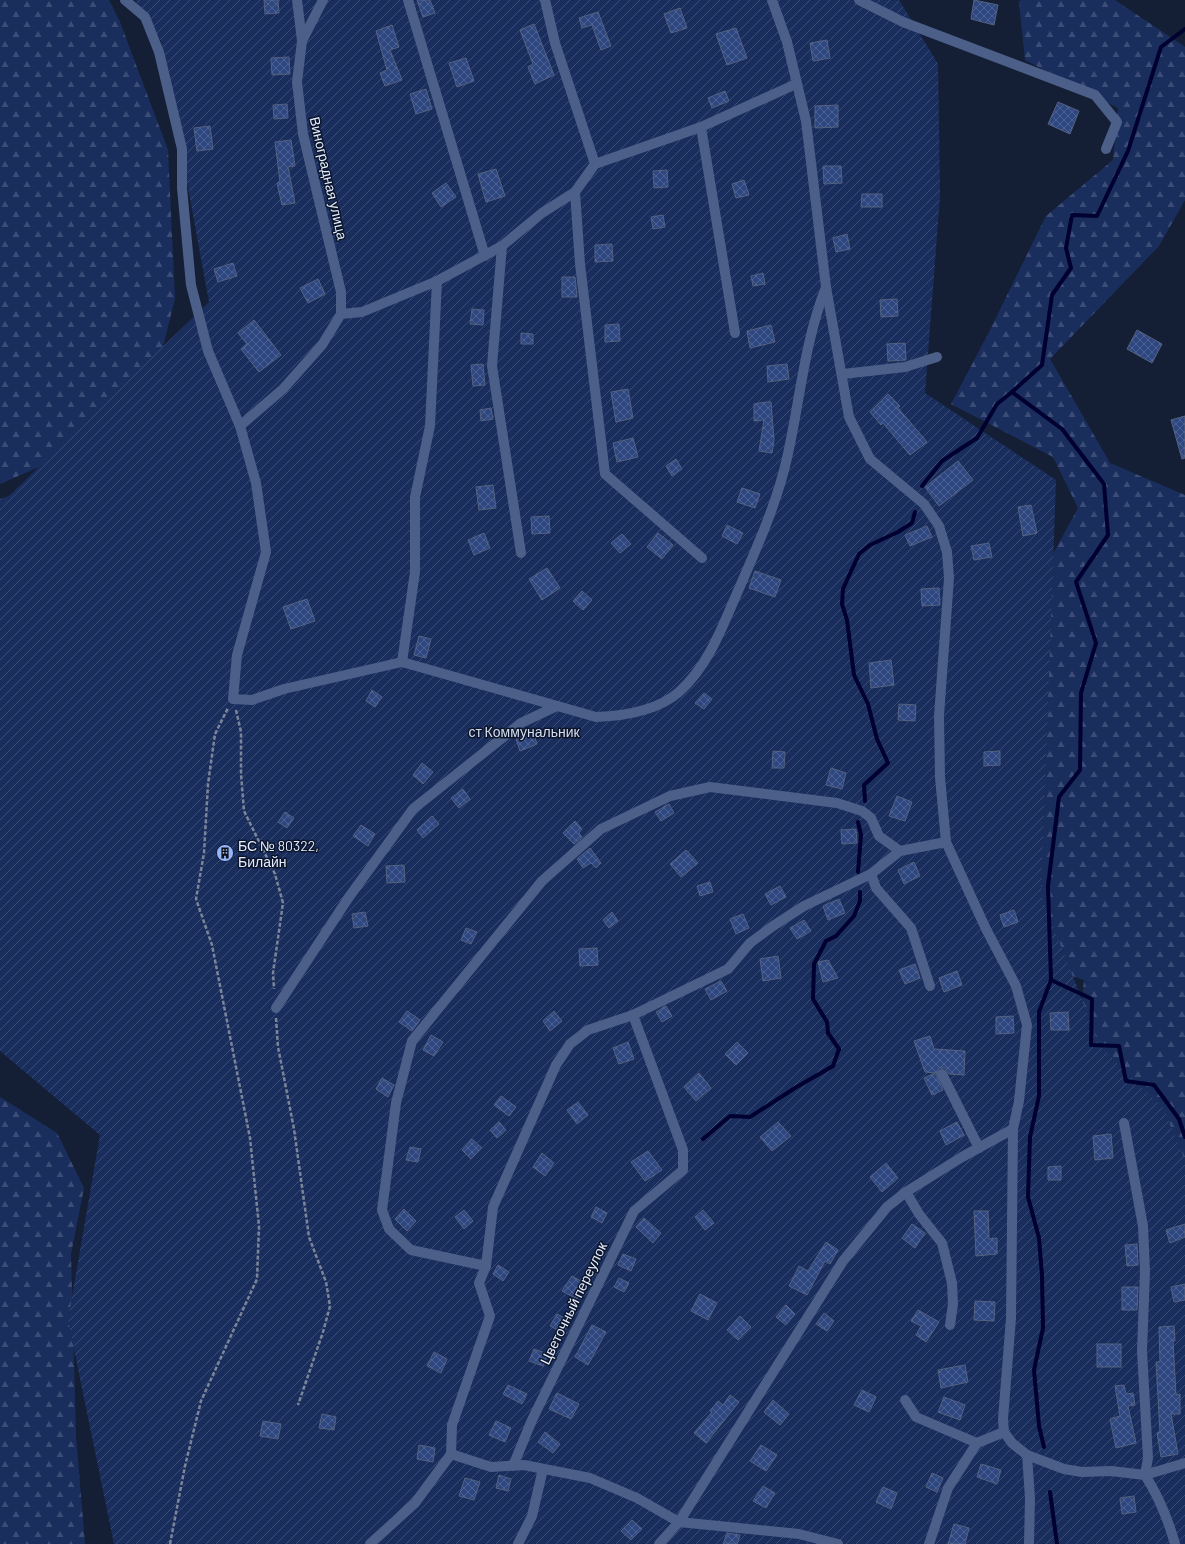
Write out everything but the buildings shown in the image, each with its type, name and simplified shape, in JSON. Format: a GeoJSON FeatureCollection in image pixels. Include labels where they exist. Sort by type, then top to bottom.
{"type":"FeatureCollection","features":[{"type":"Feature","properties":{"kind":"street"},"geometry":{"type":"LineString","coordinates":[[125,0],[145,17],[158,52],[182,149],[182,188],[191,285],[208,351],[240,426],[256,483],[266,552],[237,655],[233,699],[252,700],[284,689],[402,662],[596,717],[623,716],[650,708],[678,693],[701,670],[726,619],[767,523],[787,459],[814,317],[826,288]]}},
{"type":"Feature","properties":{"kind":"street","name":"Виноградная улица"},"geometry":{"type":"LineString","coordinates":[[297,0],[302,41],[297,82],[303,134],[341,292],[341,314]]}},
{"type":"Feature","properties":{"kind":"street"},"geometry":{"type":"LineString","coordinates":[[302,41],[323,0]]}},
{"type":"Feature","properties":{"kind":"street"},"geometry":{"type":"LineString","coordinates":[[408,0],[485,256]]}},
{"type":"Feature","properties":{"kind":"street"},"geometry":{"type":"LineString","coordinates":[[545,0],[555,43],[596,164]]}},
{"type":"Feature","properties":{"kind":"street"},"geometry":{"type":"LineString","coordinates":[[772,0],[787,42],[806,121],[826,288],[850,417],[870,459],[924,504],[939,526],[947,552],[949,578],[939,716],[940,777],[946,842],[986,929],[1016,986],[1027,1025],[1019,1101],[1013,1129],[1011,1318],[1003,1419],[1004,1432],[1012,1443],[1027,1455],[1064,1469],[1082,1472],[1111,1471],[1145,1475],[1185,1463]]}},
{"type":"Feature","properties":{"kind":"street"},"geometry":{"type":"LineString","coordinates":[[859,0],[903,22],[1095,95],[1117,122],[1106,149]]}},
{"type":"Feature","properties":{"kind":"street"},"geometry":{"type":"LineString","coordinates":[[240,426],[283,389],[322,345],[341,314],[362,312],[437,282],[485,256],[502,246],[542,214],[575,192],[596,164],[701,127],[796,84]]}},
{"type":"Feature","properties":{"kind":"street"},"geometry":{"type":"LineString","coordinates":[[701,127],[735,333]]}},
{"type":"Feature","properties":{"kind":"street"},"geometry":{"type":"LineString","coordinates":[[575,192],[580,264],[605,474],[702,558]]}},
{"type":"Feature","properties":{"kind":"street"},"geometry":{"type":"LineString","coordinates":[[502,246],[492,366],[521,553]]}},
{"type":"Feature","properties":{"kind":"street"},"geometry":{"type":"LineString","coordinates":[[402,662],[415,572],[415,497],[430,426],[437,282]]}},
{"type":"Feature","properties":{"kind":"street"},"geometry":{"type":"LineString","coordinates":[[843,374],[905,367],[937,357]]}},
{"type":"Feature","properties":{"kind":"street"},"geometry":{"type":"LineString","coordinates":[[276,1008],[349,897],[413,809],[521,723],[557,706]]}},
{"type":"Feature","properties":{"kind":"street"},"geometry":{"type":"LineString","coordinates":[[486,1266],[411,1250],[389,1229],[382,1210],[396,1103],[412,1041],[542,881],[601,829],[670,796],[710,787],[837,803],[862,811],[871,818],[879,836],[900,851]]}},
{"type":"Feature","properties":{"kind":"street"},"geometry":{"type":"LineString","coordinates":[[370,1544],[415,1503],[451,1454],[452,1425],[490,1316],[479,1283],[486,1266],[493,1207],[556,1065],[570,1044],[588,1030],[633,1015],[728,969],[750,943],[773,926],[804,906],[871,874],[900,851],[946,842]]}},
{"type":"Feature","properties":{"kind":"street"},"geometry":{"type":"LineString","coordinates":[[871,874],[876,888],[911,928],[930,986]]}},
{"type":"Feature","properties":{"kind":"street","name":"Цветочный переулок"},"geometry":{"type":"LineString","coordinates":[[513,1466],[532,1420],[634,1211],[683,1170],[683,1150],[633,1015]]}},
{"type":"Feature","properties":{"kind":"street"},"geometry":{"type":"LineString","coordinates":[[942,1074],[979,1148]]}},
{"type":"Feature","properties":{"kind":"street"},"geometry":{"type":"LineString","coordinates":[[1124,1123],[1142,1226],[1145,1272],[1142,1351],[1148,1458],[1145,1475],[1157,1493],[1170,1524],[1175,1544]]}},
{"type":"Feature","properties":{"kind":"street"},"geometry":{"type":"LineString","coordinates":[[659,1544],[680,1522],[843,1261],[887,1207],[906,1192],[962,1157],[1013,1129]]}},
{"type":"Feature","properties":{"kind":"street"},"geometry":{"type":"LineString","coordinates":[[906,1192],[919,1214],[942,1243],[952,1283],[953,1304],[950,1325]]}},
{"type":"Feature","properties":{"kind":"street"},"geometry":{"type":"LineString","coordinates":[[906,1400],[916,1417],[977,1443]]}},
{"type":"Feature","properties":{"kind":"street"},"geometry":{"type":"LineString","coordinates":[[929,1544],[948,1488],[977,1443],[1004,1432]]}},
{"type":"Feature","properties":{"kind":"street"},"geometry":{"type":"LineString","coordinates":[[451,1454],[491,1467],[524,1464],[590,1478],[637,1498],[680,1522],[799,1534],[838,1544]]}},
{"type":"Feature","properties":{"kind":"street"},"geometry":{"type":"LineString","coordinates":[[1027,1455],[1030,1498],[1029,1544]]}},
{"type":"Feature","properties":{"kind":"street"},"geometry":{"type":"LineString","coordinates":[[518,1544],[532,1516],[543,1469]]}},
{"type":"Feature","properties":{"kind":"path"},"geometry":{"type":"LineString","coordinates":[[233,699],[241,732],[241,774],[244,811],[275,874],[283,903],[273,973],[278,1047],[294,1129],[309,1237],[326,1282],[330,1306],[323,1332],[298,1405]]}},
{"type":"Feature","properties":{"kind":"path"},"geometry":{"type":"LineString","coordinates":[[170,1544],[185,1466],[200,1401],[257,1279],[259,1226],[250,1138],[212,946],[196,899],[204,853],[208,784],[216,734],[233,699]]}},
{"type":"Feature","properties":{"kind":"green space"},"geometry":{"type":"Polygon","coordinates":[[[0,0],[109,0],[120,22],[168,150],[175,299],[144,421],[0,484],[0,0]]]}},
{"type":"Feature","properties":{"kind":"green space","name":"ст Коммунальник"},"geometry":{"type":"Polygon","coordinates":[[[135,0],[899,0],[938,64],[940,196],[925,393],[1056,480],[1041,895],[1100,1046],[1163,1108],[1185,1160],[1185,1544],[114,1544],[68,1320],[100,1135],[0,1051],[0,499],[9,496],[209,302],[161,41],[135,0]]]}},
{"type":"Feature","properties":{"kind":"green space"},"geometry":{"type":"Polygon","coordinates":[[[1020,0],[1115,0],[1185,47],[1185,200],[1159,246],[1050,359],[1110,463],[1185,495],[1185,1169],[1075,1066],[1084,980],[1038,965],[1053,554],[1078,508],[1053,457],[951,404],[988,334],[1046,216],[1113,160],[1118,108],[1025,60],[1019,3],[1020,0]]]}},
{"type":"Feature","properties":{"kind":"green space"},"geometry":{"type":"Polygon","coordinates":[[[0,1097],[57,1133],[84,1188],[71,1254],[76,1436],[85,1544],[0,1544],[0,1097]]]}},
{"type":"Feature","properties":{"kind":"waterway"},"geometry":{"type":"LineString","coordinates":[[1185,29],[1161,47],[1128,151],[1097,216],[1072,215],[1066,248],[1071,268],[1052,295],[1042,365],[1012,392],[1062,429],[1104,484],[1108,535],[1076,582],[1096,643],[1081,693],[1080,770],[1059,797],[1048,886],[1051,980],[1092,999],[1091,1045],[1119,1046],[1126,1081],[1154,1085],[1179,1119],[1185,1137]]}},
{"type":"Feature","properties":{"kind":"waterway"},"geometry":{"type":"LineString","coordinates":[[922,486],[942,461],[977,438],[997,404],[1012,392]]}},
{"type":"Feature","properties":{"kind":"waterway"},"geometry":{"type":"LineString","coordinates":[[865,801],[864,785],[888,763],[877,739],[868,704],[854,675],[847,620],[842,604],[843,589],[859,554],[870,545],[898,532],[912,523],[915,512]]}},
{"type":"Feature","properties":{"kind":"waterway"},"geometry":{"type":"LineString","coordinates":[[858,822],[861,835],[858,872]]}},
{"type":"Feature","properties":{"kind":"waterway"},"geometry":{"type":"LineString","coordinates":[[703,1139],[730,1116],[750,1117],[833,1066],[839,1049],[828,1033],[827,1022],[813,999],[814,964],[826,941],[836,936],[854,916],[860,901],[860,892]]}},
{"type":"Feature","properties":{"kind":"waterway"},"geometry":{"type":"LineString","coordinates":[[1044,1447],[1039,1426],[1034,1370],[1043,1328],[1042,1276],[1039,1238],[1028,1197],[1030,1137],[1039,1096],[1039,1012],[1051,980]]}},
{"type":"Feature","properties":{"kind":"waterway"},"geometry":{"type":"LineString","coordinates":[[1050,1492],[1057,1544]]}},
{"type":"Feature","properties":{"kind":"place","name":"БС № 80322, Билайн"},"geometry":{"type":"Point","coordinates":[225,853]}}]}
